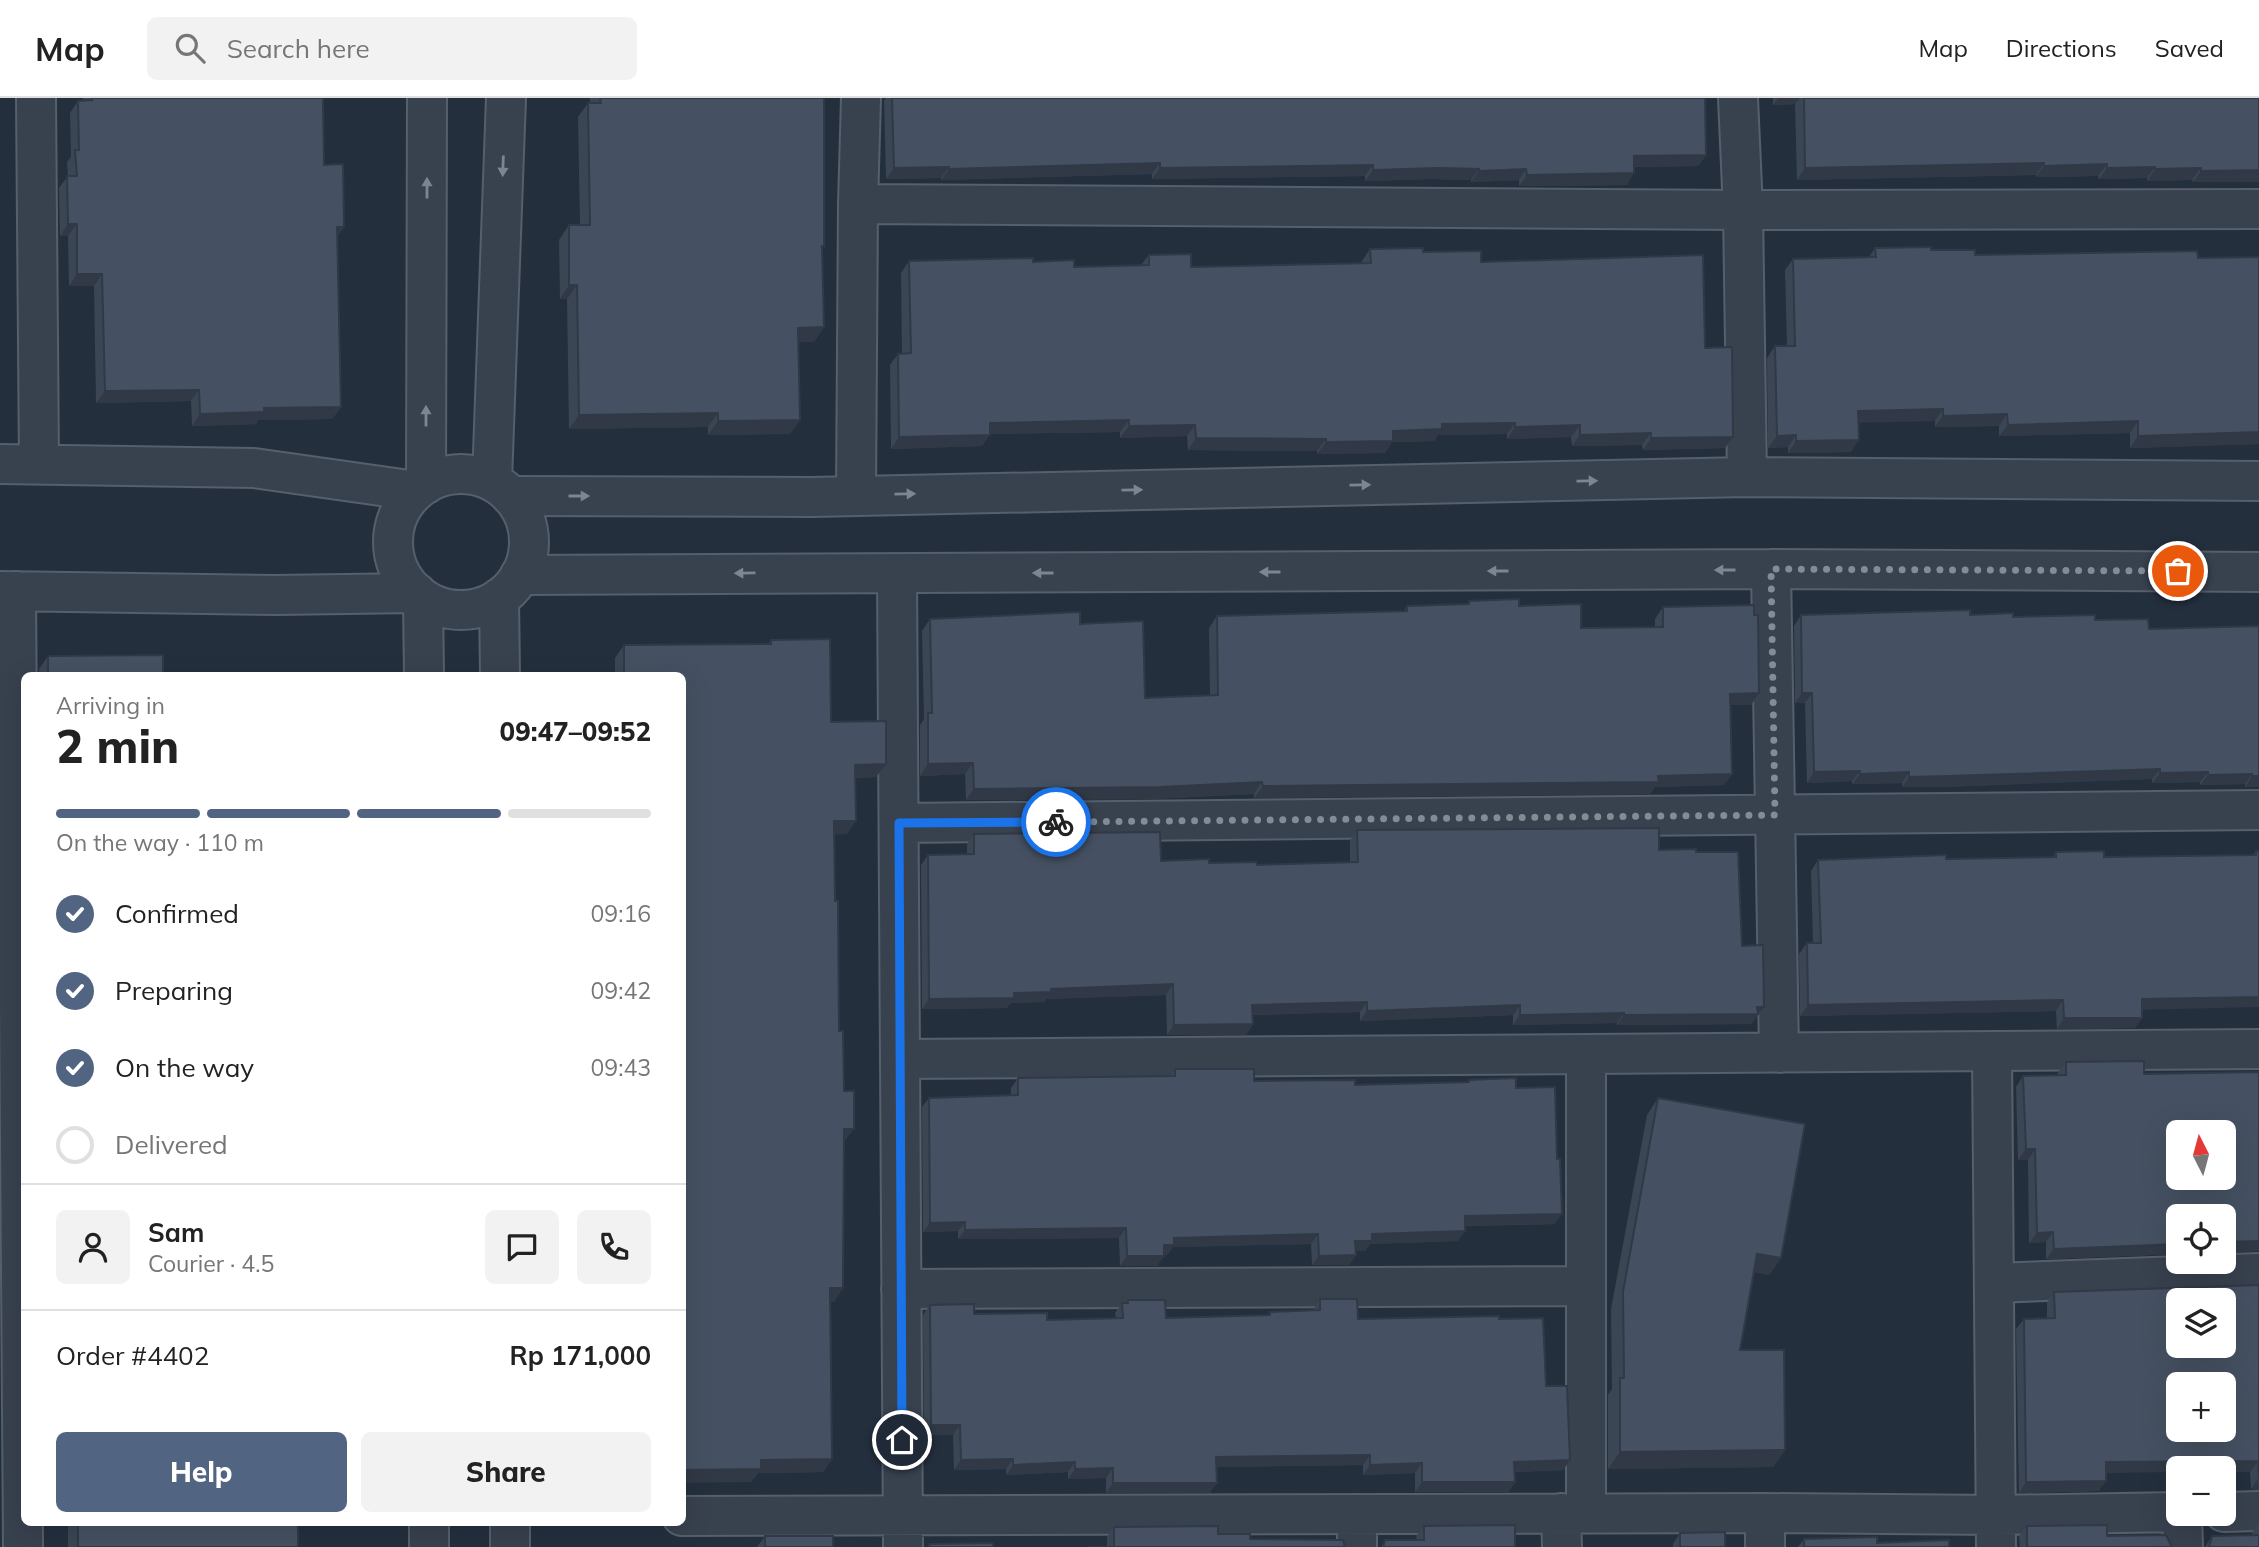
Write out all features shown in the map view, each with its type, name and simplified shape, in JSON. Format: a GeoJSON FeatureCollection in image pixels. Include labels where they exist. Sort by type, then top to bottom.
{"type":"FeatureCollection","features":[{"type":"Feature","properties":{"kind":"street"},"geometry":{"type":"LineString","coordinates":[[36,98],[38,464]]}},
{"type":"Feature","properties":{"kind":"street"},"geometry":{"type":"LineString","coordinates":[[421,487],[427,98]]}},
{"type":"Feature","properties":{"kind":"street"},"geometry":{"type":"LineString","coordinates":[[500,672],[510,587],[528,555],[529,535],[523,514],[502,488],[506,98]]}},
{"type":"Feature","properties":{"kind":"street"},"geometry":{"type":"LineString","coordinates":[[856,495],[861,98]]}},
{"type":"Feature","properties":{"kind":"street"},"geometry":{"type":"LineString","coordinates":[[1738,98],[1743,211],[1747,477]]}},
{"type":"Feature","properties":{"kind":"street"},"geometry":{"type":"LineString","coordinates":[[858,204],[1743,211],[2259,209]]}},
{"type":"Feature","properties":{"kind":"street"},"geometry":{"type":"LineString","coordinates":[[0,464],[254,468],[421,487]]}},
{"type":"Feature","properties":{"kind":"street"},"geometry":{"type":"LineString","coordinates":[[2259,481],[1747,477],[856,495],[502,488],[470,475],[447,475],[421,487],[403,506],[396,523],[393,542],[403,579],[420,596],[441,607],[461,610],[481,607],[510,587],[813,572],[897,574],[1771,569],[2259,572]]}},
{"type":"Feature","properties":{"kind":"street"},"geometry":{"type":"LineString","coordinates":[[1771,569],[1779,1053]]}},
{"type":"Feature","properties":{"kind":"street"},"geometry":{"type":"LineString","coordinates":[[897,574],[903,1531]]}},
{"type":"Feature","properties":{"kind":"street"},"geometry":{"type":"LineString","coordinates":[[21,1508],[10,1296],[8,591],[420,596]]}},
{"type":"Feature","properties":{"kind":"street"},"geometry":{"type":"LineString","coordinates":[[420,596],[424,672]]}},
{"type":"Feature","properties":{"kind":"street"},"geometry":{"type":"LineString","coordinates":[[899,823],[2259,810]]}},
{"type":"Feature","properties":{"kind":"street"},"geometry":{"type":"LineString","coordinates":[[900,1059],[2259,1049]]}},
{"type":"Feature","properties":{"kind":"street"},"geometry":{"type":"LineString","coordinates":[[1992,1051],[1996,1531]]}},
{"type":"Feature","properties":{"kind":"street"},"geometry":{"type":"LineString","coordinates":[[1570,1524],[1586,1286],[1586,1054]]}},
{"type":"Feature","properties":{"kind":"street"},"geometry":{"type":"LineString","coordinates":[[1994,1283],[2259,1273]]}},
{"type":"Feature","properties":{"kind":"street"},"geometry":{"type":"LineString","coordinates":[[901,1289],[1586,1286]]}},
{"type":"Feature","properties":{"kind":"street"},"geometry":{"type":"LineString","coordinates":[[2236,1511],[2259,1511]]}},
{"type":"Feature","properties":{"kind":"street"},"geometry":{"type":"LineString","coordinates":[[686,1516],[903,1531],[1357,1531],[1570,1524],[1765,1530],[1996,1531],[2166,1514]]}},
{"type":"Feature","properties":{"kind":"street"},"geometry":{"type":"LineString","coordinates":[[22,1526],[23,1547]]}},
{"type":"Feature","properties":{"kind":"street"},"geometry":{"type":"LineString","coordinates":[[429,1526],[429,1547]]}},
{"type":"Feature","properties":{"kind":"street"},"geometry":{"type":"LineString","coordinates":[[510,1526],[510,1547]]}},
{"type":"Feature","properties":{"kind":"street"},"geometry":{"type":"LineString","coordinates":[[2181,1526],[2183,1547]]}},
{"type":"Feature","properties":{"kind":"building"},"geometry":{"type":"Polygon","coordinates":[[[92,98],[323,98],[324,165],[343,164],[344,227],[337,227],[341,407],[264,408],[264,412],[200,414],[199,390],[105,391],[102,274],[77,274],[77,224],[68,224],[67,176],[77,176],[75,150],[79,150],[78,101],[92,98]]]}},
{"type":"Feature","properties":{"kind":"building"},"geometry":{"type":"Polygon","coordinates":[[[600,98],[824,98],[824,327],[798,328],[800,420],[718,421],[718,413],[579,415],[577,285],[569,285],[569,225],[590,225],[588,103],[601,103],[600,98]]]}},
{"type":"Feature","properties":{"kind":"building"},"geometry":{"type":"Polygon","coordinates":[[[892,98],[1705,98],[1706,155],[1634,156],[1634,173],[1527,175],[1526,169],[1373,170],[1373,165],[1160,168],[1160,163],[894,168],[892,98]]]}},
{"type":"Feature","properties":{"kind":"building"},"geometry":{"type":"Polygon","coordinates":[[[1804,98],[2259,98],[2259,170],[2107,168],[2107,164],[2044,166],[2044,163],[1805,168],[1804,98]]]}},
{"type":"Feature","properties":{"kind":"building"},"geometry":{"type":"Polygon","coordinates":[[[1931,247],[1931,250],[1975,250],[1975,255],[2197,251],[2198,258],[2259,257],[2259,432],[2138,436],[2138,421],[2008,425],[2007,414],[1943,416],[1943,409],[1858,411],[1859,440],[1796,441],[1796,435],[1777,436],[1775,346],[1795,346],[1793,259],[1876,257],[1875,248],[1931,247]]]}},
{"type":"Feature","properties":{"kind":"building"},"geometry":{"type":"Polygon","coordinates":[[[1423,248],[1423,252],[1481,251],[1481,262],[1703,255],[1705,348],[1732,347],[1733,437],[1651,438],[1651,433],[1580,435],[1580,425],[1515,427],[1515,423],[1442,424],[1442,429],[1393,431],[1393,441],[1326,442],[1326,439],[1196,438],[1195,425],[1129,426],[1129,420],[990,423],[990,435],[899,437],[898,354],[911,353],[909,261],[1033,258],[1033,262],[1074,260],[1074,267],[1149,265],[1149,255],[1191,254],[1191,267],[1371,263],[1370,249],[1423,248]]]}},
{"type":"Feature","properties":{"kind":"building"},"geometry":{"type":"Polygon","coordinates":[[[1519,599],[1519,606],[1581,604],[1581,628],[1663,627],[1663,607],[1754,605],[1754,615],[1758,615],[1759,693],[1730,694],[1732,774],[1658,776],[1659,782],[1263,786],[1262,782],[1160,787],[974,789],[973,763],[928,764],[928,713],[932,713],[930,619],[1080,612],[1080,624],[1143,621],[1145,698],[1218,695],[1217,616],[1407,611],[1407,606],[1519,599]]]}},
{"type":"Feature","properties":{"kind":"building"},"geometry":{"type":"Polygon","coordinates":[[[1970,610],[1970,615],[2013,613],[2013,617],[2095,615],[2095,620],[2148,619],[2149,629],[2259,626],[2259,776],[2208,775],[2208,772],[2160,773],[2160,769],[1909,777],[1909,772],[1814,772],[1812,693],[1802,693],[1801,615],[1970,610]]]}},
{"type":"Feature","properties":{"kind":"building"},"geometry":{"type":"Polygon","coordinates":[[[830,639],[831,722],[886,721],[886,764],[855,765],[856,821],[834,821],[839,1031],[843,1031],[844,1091],[854,1091],[854,1129],[844,1129],[843,1288],[830,1288],[832,1459],[761,1460],[761,1469],[686,1470],[686,672],[624,672],[624,645],[771,644],[771,640],[830,639]]]}},
{"type":"Feature","properties":{"kind":"building"},"geometry":{"type":"Polygon","coordinates":[[[163,655],[163,672],[48,672],[48,656],[163,655]]]}},
{"type":"Feature","properties":{"kind":"building"},"geometry":{"type":"Polygon","coordinates":[[[1659,828],[1659,850],[1738,852],[1742,946],[1763,945],[1764,1007],[1757,1007],[1758,1014],[1520,1015],[1520,1005],[1367,1011],[1367,1002],[1252,1005],[1253,1024],[1174,1025],[1173,984],[1051,989],[1051,992],[1014,993],[1014,998],[929,999],[928,855],[974,854],[974,834],[1160,832],[1161,861],[1209,859],[1209,863],[1256,862],[1257,865],[1358,862],[1357,830],[1659,828]]]}},
{"type":"Feature","properties":{"kind":"building"},"geometry":{"type":"Polygon","coordinates":[[[2104,851],[2104,857],[2256,855],[2256,851],[2259,851],[2259,997],[2142,999],[2142,1018],[2064,1018],[2063,1000],[1808,1005],[1807,943],[1821,943],[1818,860],[1946,855],[1946,859],[2056,857],[2056,852],[2104,851]]]}},
{"type":"Feature","properties":{"kind":"building"},"geometry":{"type":"Polygon","coordinates":[[[2144,1061],[2144,1074],[2259,1072],[2259,1241],[2236,1242],[2236,1204],[2166,1204],[2166,1245],[2054,1249],[2053,1232],[2037,1233],[2035,1149],[2026,1149],[2023,1076],[2066,1075],[2066,1062],[2144,1061]]]}},
{"type":"Feature","properties":{"kind":"building"},"geometry":{"type":"Polygon","coordinates":[[[1175,1069],[1254,1069],[1254,1081],[1355,1080],[1355,1085],[1516,1078],[1516,1088],[1555,1087],[1562,1214],[1465,1216],[1465,1231],[1372,1234],[1372,1241],[1355,1241],[1356,1255],[1319,1256],[1318,1234],[1174,1238],[1174,1245],[1164,1245],[1164,1256],[1127,1256],[1126,1228],[965,1230],[965,1222],[930,1223],[929,1098],[1018,1095],[1018,1078],[1175,1076],[1175,1069]]]}},
{"type":"Feature","properties":{"kind":"building"},"geometry":{"type":"Polygon","coordinates":[[[1658,1098],[1805,1124],[1781,1258],[1757,1254],[1740,1350],[1784,1350],[1785,1450],[1620,1452],[1620,1378],[1624,1378],[1623,1292],[1658,1098]]]}},
{"type":"Feature","properties":{"kind":"building"},"geometry":{"type":"Polygon","coordinates":[[[2259,1285],[2259,1479],[2258,1461],[2236,1461],[2236,1456],[2166,1456],[2166,1462],[2106,1462],[2106,1481],[2026,1482],[2024,1319],[2055,1318],[2054,1292],[2166,1288],[2166,1358],[2236,1358],[2236,1288],[2171,1288],[2259,1285]]]}},
{"type":"Feature","properties":{"kind":"building"},"geometry":{"type":"Polygon","coordinates":[[[1320,1299],[1357,1299],[1358,1319],[1499,1316],[1499,1319],[1543,1318],[1546,1386],[1567,1386],[1570,1460],[1514,1462],[1515,1482],[1422,1482],[1422,1463],[1370,1465],[1370,1455],[1216,1457],[1217,1483],[1113,1483],[1113,1468],[1075,1469],[1075,1462],[1013,1465],[1013,1459],[961,1460],[960,1425],[931,1425],[930,1305],[974,1304],[974,1314],[1047,1313],[1047,1320],[1123,1318],[1122,1303],[1128,1303],[1128,1300],[1165,1300],[1166,1318],[1270,1315],[1270,1312],[1320,1310],[1320,1299]]]}},
{"type":"Feature","properties":{"kind":"building"},"geometry":{"type":"Polygon","coordinates":[[[1515,1525],[1515,1547],[1383,1547],[1385,1540],[1424,1540],[1424,1526],[1515,1525]]]}},
{"type":"Feature","properties":{"kind":"building"},"geometry":{"type":"Polygon","coordinates":[[[2107,1525],[2107,1536],[2166,1535],[2172,1547],[2027,1547],[2027,1526],[2107,1525]]]}},
{"type":"Feature","properties":{"kind":"building"},"geometry":{"type":"Polygon","coordinates":[[[78,1526],[298,1526],[298,1547],[78,1547],[78,1526]]]}},
{"type":"Feature","properties":{"kind":"building"},"geometry":{"type":"Polygon","coordinates":[[[1218,1526],[1218,1534],[1250,1534],[1250,1539],[1343,1540],[1345,1547],[1114,1547],[1114,1527],[1218,1526]]]}},
{"type":"Feature","properties":{"kind":"building"},"geometry":{"type":"Polygon","coordinates":[[[1725,1532],[1725,1547],[1680,1547],[1680,1533],[1725,1532]]]}},
{"type":"Feature","properties":{"kind":"building"},"geometry":{"type":"Polygon","coordinates":[[[2259,1535],[2259,1547],[2209,1547],[2212,1536],[2259,1535]]]}},
{"type":"Feature","properties":{"kind":"building"},"geometry":{"type":"Polygon","coordinates":[[[765,1536],[833,1536],[833,1547],[765,1547],[765,1536]]]}},
{"type":"Feature","properties":{"kind":"building"},"geometry":{"type":"Polygon","coordinates":[[[1877,1537],[1877,1543],[1949,1540],[1949,1547],[1804,1547],[1804,1539],[1877,1537]]]}},
{"type":"Feature","properties":{"kind":"building"},"geometry":{"type":"Polygon","coordinates":[[[993,1543],[993,1547],[929,1547],[930,1544],[993,1543]]]}},
{"type":"Feature","properties":{"kind":"way so far"},"geometry":{"type":"LineString","coordinates":[[1056,822],[1775,815],[1771,569],[2178,571]]}},
{"type":"Feature","properties":{"kind":"route"},"geometry":{"type":"LineString","coordinates":[[902,1440],[899,823],[1056,822]]}}]}
